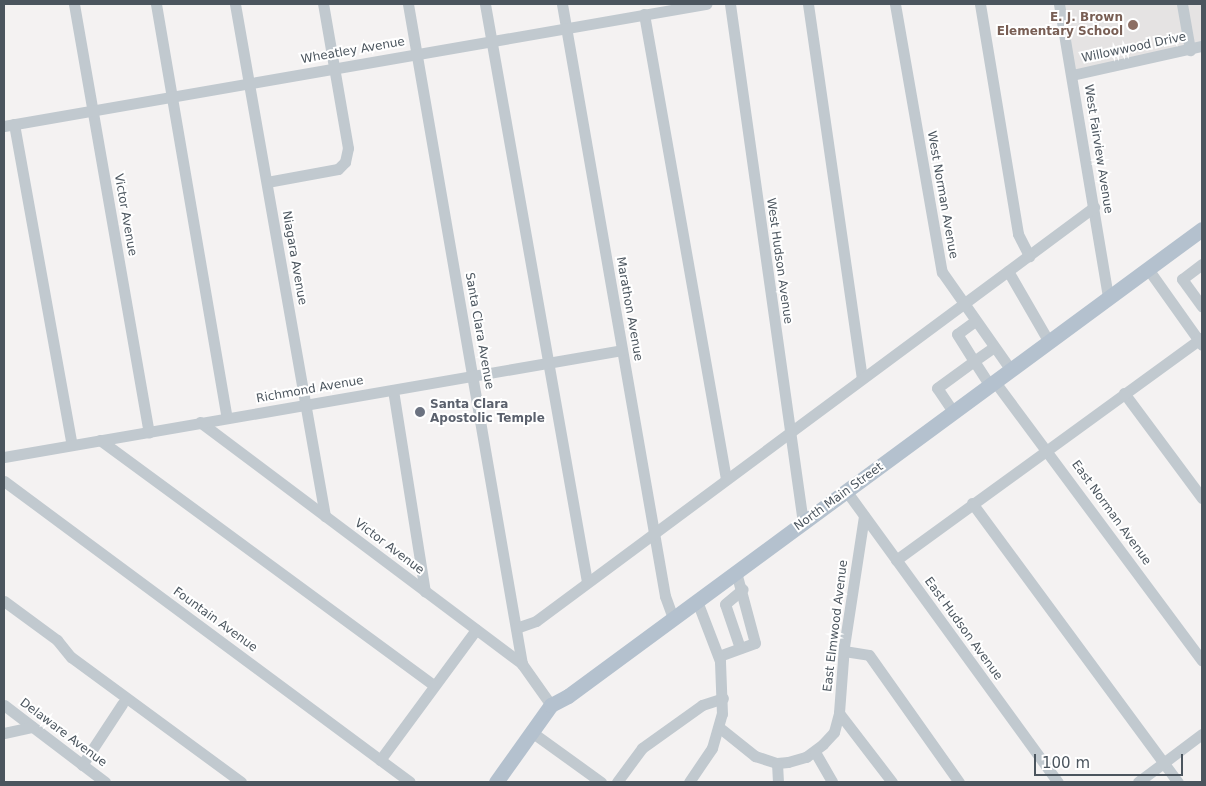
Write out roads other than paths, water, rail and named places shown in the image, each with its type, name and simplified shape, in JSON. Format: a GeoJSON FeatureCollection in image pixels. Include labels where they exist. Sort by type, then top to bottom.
{"type":"FeatureCollection","features":[{"type":"Feature","properties":{"kind":"main road","name":"North Main Street"},"geometry":{"type":"LineString","coordinates":[[496,782],[533,733],[551,705],[568,696],[1202,229]]}},
{"type":"Feature","properties":{"kind":"street","name":"Victor Avenue"},"geometry":{"type":"LineString","coordinates":[[74,4],[149,432]]}},
{"type":"Feature","properties":{"kind":"street"},"geometry":{"type":"LineString","coordinates":[[156,4],[228,418]]}},
{"type":"Feature","properties":{"kind":"street","name":"Niagara Avenue"},"geometry":{"type":"LineString","coordinates":[[235,4],[325,516]]}},
{"type":"Feature","properties":{"kind":"street"},"geometry":{"type":"LineString","coordinates":[[267,182],[338,168],[345,162],[348,148],[322,4]]}},
{"type":"Feature","properties":{"kind":"street","name":"Santa Clara Avenue"},"geometry":{"type":"LineString","coordinates":[[408,4],[522,664]]}},
{"type":"Feature","properties":{"kind":"street"},"geometry":{"type":"LineString","coordinates":[[485,4],[587,582]]}},
{"type":"Feature","properties":{"kind":"street","name":"Marathon Avenue"},"geometry":{"type":"LineString","coordinates":[[562,4],[665,596],[673,618]]}},
{"type":"Feature","properties":{"kind":"street","name":"Wheatley Avenue"},"geometry":{"type":"LineString","coordinates":[[9,125],[706,4]]}},
{"type":"Feature","properties":{"kind":"street","name":"West Hudson Avenue"},"geometry":{"type":"LineString","coordinates":[[730,4],[802,523]]}},
{"type":"Feature","properties":{"kind":"street"},"geometry":{"type":"LineString","coordinates":[[808,4],[862,378]]}},
{"type":"Feature","properties":{"kind":"street","name":"West Norman Avenue"},"geometry":{"type":"LineString","coordinates":[[895,4],[939,261],[948,284],[1011,370]]}},
{"type":"Feature","properties":{"kind":"street"},"geometry":{"type":"LineString","coordinates":[[980,4],[1018,234],[1029,256]]}},
{"type":"Feature","properties":{"kind":"street","name":"West Fairview Avenue"},"geometry":{"type":"LineString","coordinates":[[1059,4],[1108,298]]}},
{"type":"Feature","properties":{"kind":"street"},"geometry":{"type":"LineString","coordinates":[[1182,4],[1190,50]]}},
{"type":"Feature","properties":{"kind":"street"},"geometry":{"type":"LineString","coordinates":[[644,14],[726,477]]}},
{"type":"Feature","properties":{"kind":"street","name":"Willowwood Drive"},"geometry":{"type":"LineString","coordinates":[[1072,75],[1202,46]]}},
{"type":"Feature","properties":{"kind":"street"},"geometry":{"type":"LineString","coordinates":[[9,125],[72,445]]}},
{"type":"Feature","properties":{"kind":"street"},"geometry":{"type":"LineString","coordinates":[[516,628],[536,622],[726,477],[1094,207]]}},
{"type":"Feature","properties":{"kind":"street"},"geometry":{"type":"LineString","coordinates":[[1202,265],[1182,278],[1202,307]]}},
{"type":"Feature","properties":{"kind":"street"},"geometry":{"type":"LineString","coordinates":[[896,560],[1046,448],[1201,341],[1148,269]]}},
{"type":"Feature","properties":{"kind":"street"},"geometry":{"type":"LineString","coordinates":[[1008,271],[1049,342]]}},
{"type":"Feature","properties":{"kind":"street","name":"East Norman Avenue"},"geometry":{"type":"LineString","coordinates":[[974,321],[957,334],[974,361],[1046,448],[1202,661]]}},
{"type":"Feature","properties":{"kind":"street"},"geometry":{"type":"LineString","coordinates":[[954,413],[937,388],[994,347]]}},
{"type":"Feature","properties":{"kind":"street","name":"Richmond Avenue"},"geometry":{"type":"LineString","coordinates":[[4,457],[622,350]]}},
{"type":"Feature","properties":{"kind":"street"},"geometry":{"type":"LineString","coordinates":[[392,390],[425,591]]}},
{"type":"Feature","properties":{"kind":"street"},"geometry":{"type":"LineString","coordinates":[[1124,393],[1202,498]]}},
{"type":"Feature","properties":{"kind":"street","name":"Victor Avenue"},"geometry":{"type":"LineString","coordinates":[[200,422],[522,664],[551,705]]}},
{"type":"Feature","properties":{"kind":"street"},"geometry":{"type":"LineString","coordinates":[[100,440],[434,685]]}},
{"type":"Feature","properties":{"kind":"street","name":"Fountain Avenue"},"geometry":{"type":"LineString","coordinates":[[4,481],[410,782]]}},
{"type":"Feature","properties":{"kind":"street","name":"East Hudson Avenue"},"geometry":{"type":"LineString","coordinates":[[846,492],[1058,782]]}},
{"type":"Feature","properties":{"kind":"street"},"geometry":{"type":"LineString","coordinates":[[972,503],[1178,782]]}},
{"type":"Feature","properties":{"kind":"street","name":"East Elmwood Avenue"},"geometry":{"type":"LineString","coordinates":[[815,752],[834,732],[839,713],[844,651],[864,516]]}},
{"type":"Feature","properties":{"kind":"street"},"geometry":{"type":"LineString","coordinates":[[719,656],[755,643],[743,589],[736,572]]}},
{"type":"Feature","properties":{"kind":"street"},"geometry":{"type":"LineString","coordinates":[[740,648],[725,604],[743,589]]}},
{"type":"Feature","properties":{"kind":"street"},"geometry":{"type":"LineString","coordinates":[[4,600],[57,640],[71,657],[241,782]]}},
{"type":"Feature","properties":{"kind":"street"},"geometry":{"type":"LineString","coordinates":[[689,782],[705,760],[720,728],[723,698],[719,656],[697,601]]}},
{"type":"Feature","properties":{"kind":"street"},"geometry":{"type":"LineString","coordinates":[[380,760],[476,630]]}},
{"type":"Feature","properties":{"kind":"street"},"geometry":{"type":"LineString","coordinates":[[844,651],[869,655],[959,782]]}},
{"type":"Feature","properties":{"kind":"street"},"geometry":{"type":"LineString","coordinates":[[618,782],[642,748],[702,705],[723,698]]}},
{"type":"Feature","properties":{"kind":"street"},"geometry":{"type":"LineString","coordinates":[[82,765],[122,704]]}},
{"type":"Feature","properties":{"kind":"street","name":"Delaware Avenue"},"geometry":{"type":"LineString","coordinates":[[4,706],[105,782]]}},
{"type":"Feature","properties":{"kind":"street"},"geometry":{"type":"LineString","coordinates":[[839,713],[892,782]]}},
{"type":"Feature","properties":{"kind":"street"},"geometry":{"type":"LineString","coordinates":[[4,733],[32,727]]}},
{"type":"Feature","properties":{"kind":"street"},"geometry":{"type":"LineString","coordinates":[[720,728],[755,756],[777,763],[796,760],[815,752],[832,782]]}},
{"type":"Feature","properties":{"kind":"street"},"geometry":{"type":"LineString","coordinates":[[533,733],[596,781]]}},
{"type":"Feature","properties":{"kind":"street"},"geometry":{"type":"LineString","coordinates":[[1138,782],[1202,734]]}},
{"type":"Feature","properties":{"kind":"street"},"geometry":{"type":"LineString","coordinates":[[777,763],[778,782]]}},
{"type":"Feature","properties":{"kind":"street"},"geometry":{"type":"LineString","coordinates":[[389,782],[396,772]]}},
{"type":"Feature","properties":{"kind":"place","name":"E. J. Brown Elementary School"},"geometry":{"type":"Point","coordinates":[1133,25]}},
{"type":"Feature","properties":{"kind":"place","name":"Santa Clara Apostolic Temple"},"geometry":{"type":"Point","coordinates":[420,412]}}]}
